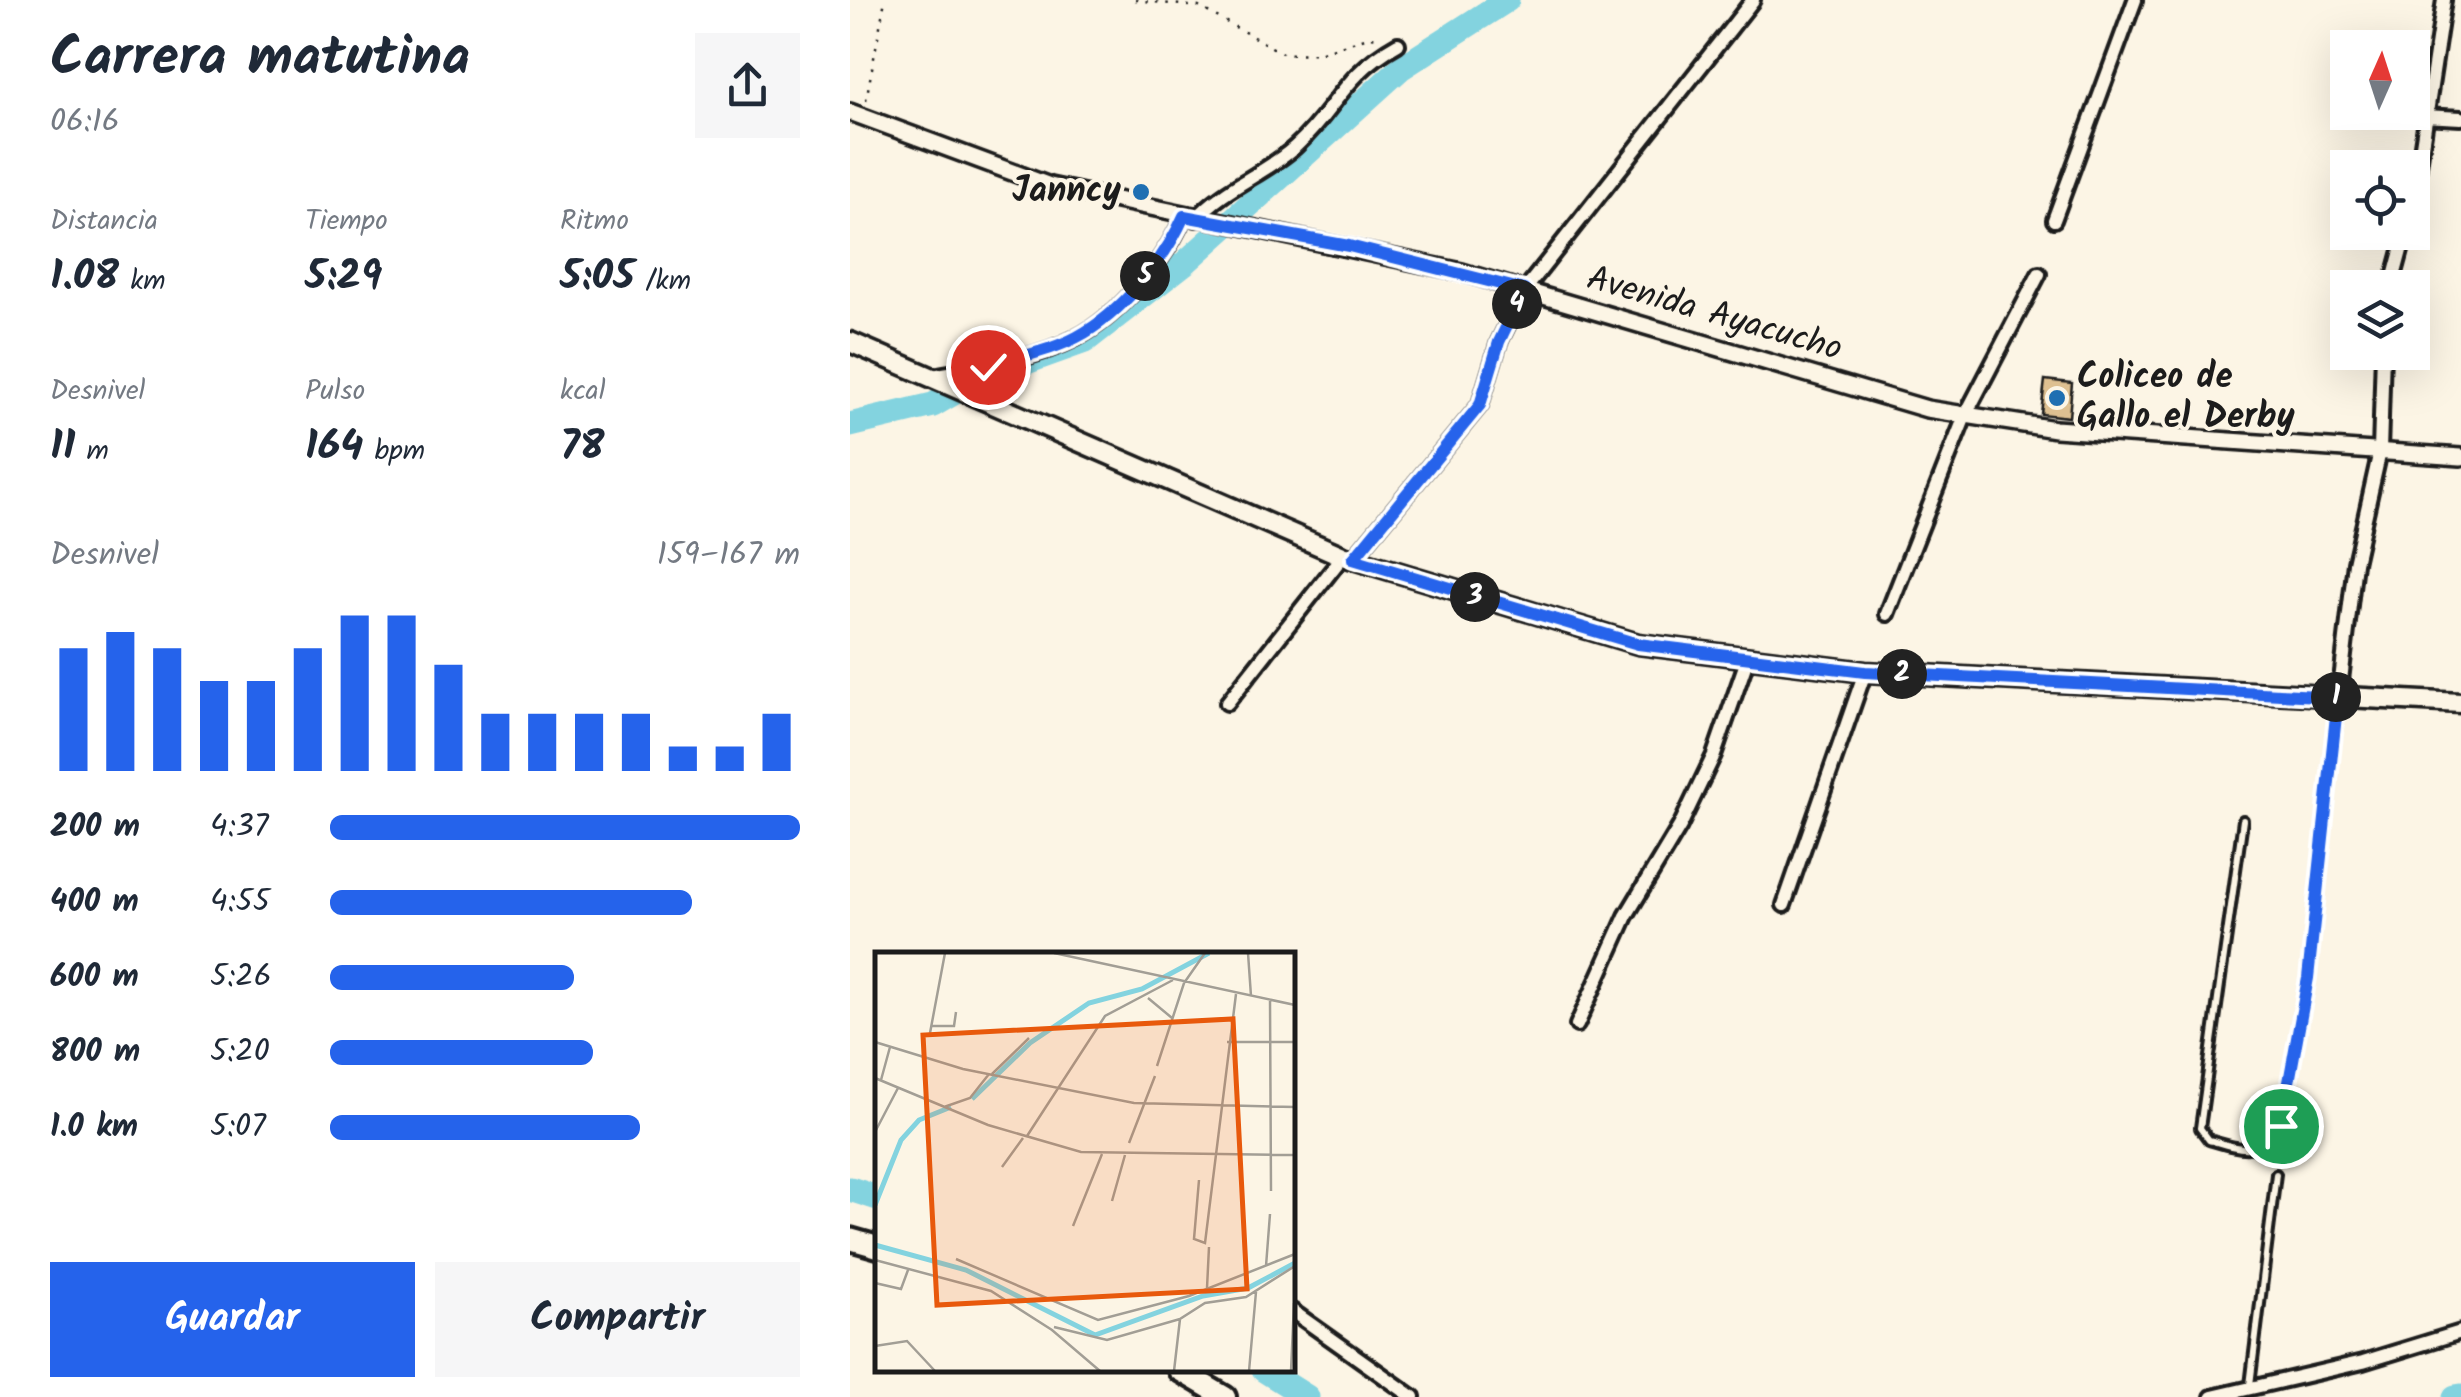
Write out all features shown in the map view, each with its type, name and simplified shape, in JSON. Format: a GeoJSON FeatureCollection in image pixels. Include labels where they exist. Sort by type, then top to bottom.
{"type":"FeatureCollection","features":[{"type":"Feature","properties":{"kind":"highway"},"geometry":{"type":"LineString","coordinates":[[850,1239],[875,1246]]}},
{"type":"Feature","properties":{"kind":"highway"},"geometry":{"type":"LineString","coordinates":[[1182,1372],[1225,1397]]}},
{"type":"Feature","properties":{"kind":"main road"},"geometry":{"type":"LineString","coordinates":[[850,342],[979,402],[1348,557],[1638,644],[1865,672],[2461,703]]}},
{"type":"Feature","properties":{"kind":"street"},"geometry":{"type":"LineString","coordinates":[[1227,704],[1480,405],[1499,342],[1524,290],[1753,0]]}},
{"type":"Feature","properties":{"kind":"street"},"geometry":{"type":"LineString","coordinates":[[2054,220],[2135,0]]}},
{"type":"Feature","properties":{"kind":"street"},"geometry":{"type":"LineString","coordinates":[[2430,81],[2444,0]]}},
{"type":"Feature","properties":{"kind":"street"},"geometry":{"type":"LineString","coordinates":[[930,380],[988,367],[1076,338],[1110,314],[1150,271],[1190,218],[1297,145],[1355,71],[1398,44]]}},
{"type":"Feature","properties":{"kind":"street","name":"Avenida Ayacucho"},"geometry":{"type":"LineString","coordinates":[[856,114],[1050,186],[1239,229],[1349,246],[1524,290],[1965,416],[2055,428],[2461,457]]}},
{"type":"Feature","properties":{"kind":"street"},"geometry":{"type":"LineString","coordinates":[[2430,116],[2461,118]]}},
{"type":"Feature","properties":{"kind":"street"},"geometry":{"type":"LineString","coordinates":[[1886,614],[1965,416],[2039,274]]}},
{"type":"Feature","properties":{"kind":"street"},"geometry":{"type":"LineString","coordinates":[[2338,697],[2355,564],[2380,451],[2382,370]]}},
{"type":"Feature","properties":{"kind":"street"},"geometry":{"type":"LineString","coordinates":[[1577,1025],[1626,916],[1680,826],[1714,755],[1748,660]]}},
{"type":"Feature","properties":{"kind":"street"},"geometry":{"type":"LineString","coordinates":[[1784,905],[1865,672]]}},
{"type":"Feature","properties":{"kind":"street"},"geometry":{"type":"LineString","coordinates":[[1295,1312],[1413,1397]]}},
{"type":"Feature","properties":{"kind":"street"},"geometry":{"type":"LineString","coordinates":[[2212,1397],[2250,1384],[2363,1362],[2461,1332]]}},
{"type":"Feature","properties":{"kind":"lane"},"geometry":{"type":"LineString","coordinates":[[2243,820],[2200,1128],[2210,1140],[2256,1149],[2266,1145],[2281,1126],[2308,978],[2338,697]]}},
{"type":"Feature","properties":{"kind":"lane"},"geometry":{"type":"LineString","coordinates":[[2250,1384],[2276,1174]]}},
{"type":"Feature","properties":{"kind":"path"},"geometry":{"type":"LineString","coordinates":[[856,114],[885,0]]}},
{"type":"Feature","properties":{"kind":"path"},"geometry":{"type":"LineString","coordinates":[[1135,0],[1199,8],[1284,54],[1319,53],[1368,37],[1398,44]]}},
{"type":"Feature","properties":{"kind":"building","name":"Coliceo de Gallo el Derby"},"geometry":{"type":"Polygon","coordinates":[[[2045,380],[2072,383],[2069,417],[2041,414],[2045,380]]]}},
{"type":"Feature","properties":{"kind":"waterway"},"geometry":{"type":"LineString","coordinates":[[850,425],[933,405],[976,380],[1085,341],[1186,262],[1401,68],[1507,0]]}},
{"type":"Feature","properties":{"kind":"waterway"},"geometry":{"type":"LineString","coordinates":[[850,1189],[875,1197]]}},
{"type":"Feature","properties":{"kind":"waterway"},"geometry":{"type":"LineString","coordinates":[[1267,1372],[1307,1397]]}},
{"type":"Feature","properties":{"kind":"waterway"},"geometry":{"type":"LineString","coordinates":[[2455,1397],[2461,1396]]}},
{"type":"Feature","properties":{"kind":"place","name":"Janncy"},"geometry":{"type":"Point","coordinates":[1141,192]}},
{"type":"Feature","properties":{"kind":"place","name":"Coliceo de Gallo el Derby"},"geometry":{"type":"Point","coordinates":[2057,398]}},
{"type":"Feature","properties":{"kind":"route"},"geometry":{"type":"LineString","coordinates":[[988,367],[1076,338],[1110,314],[1150,271],[1184,216],[1349,246],[1462,272],[1524,290],[1499,342],[1480,405],[1353,559],[1638,644],[1748,660],[1865,672],[2338,697],[2308,978],[2281,1126]]}}]}
